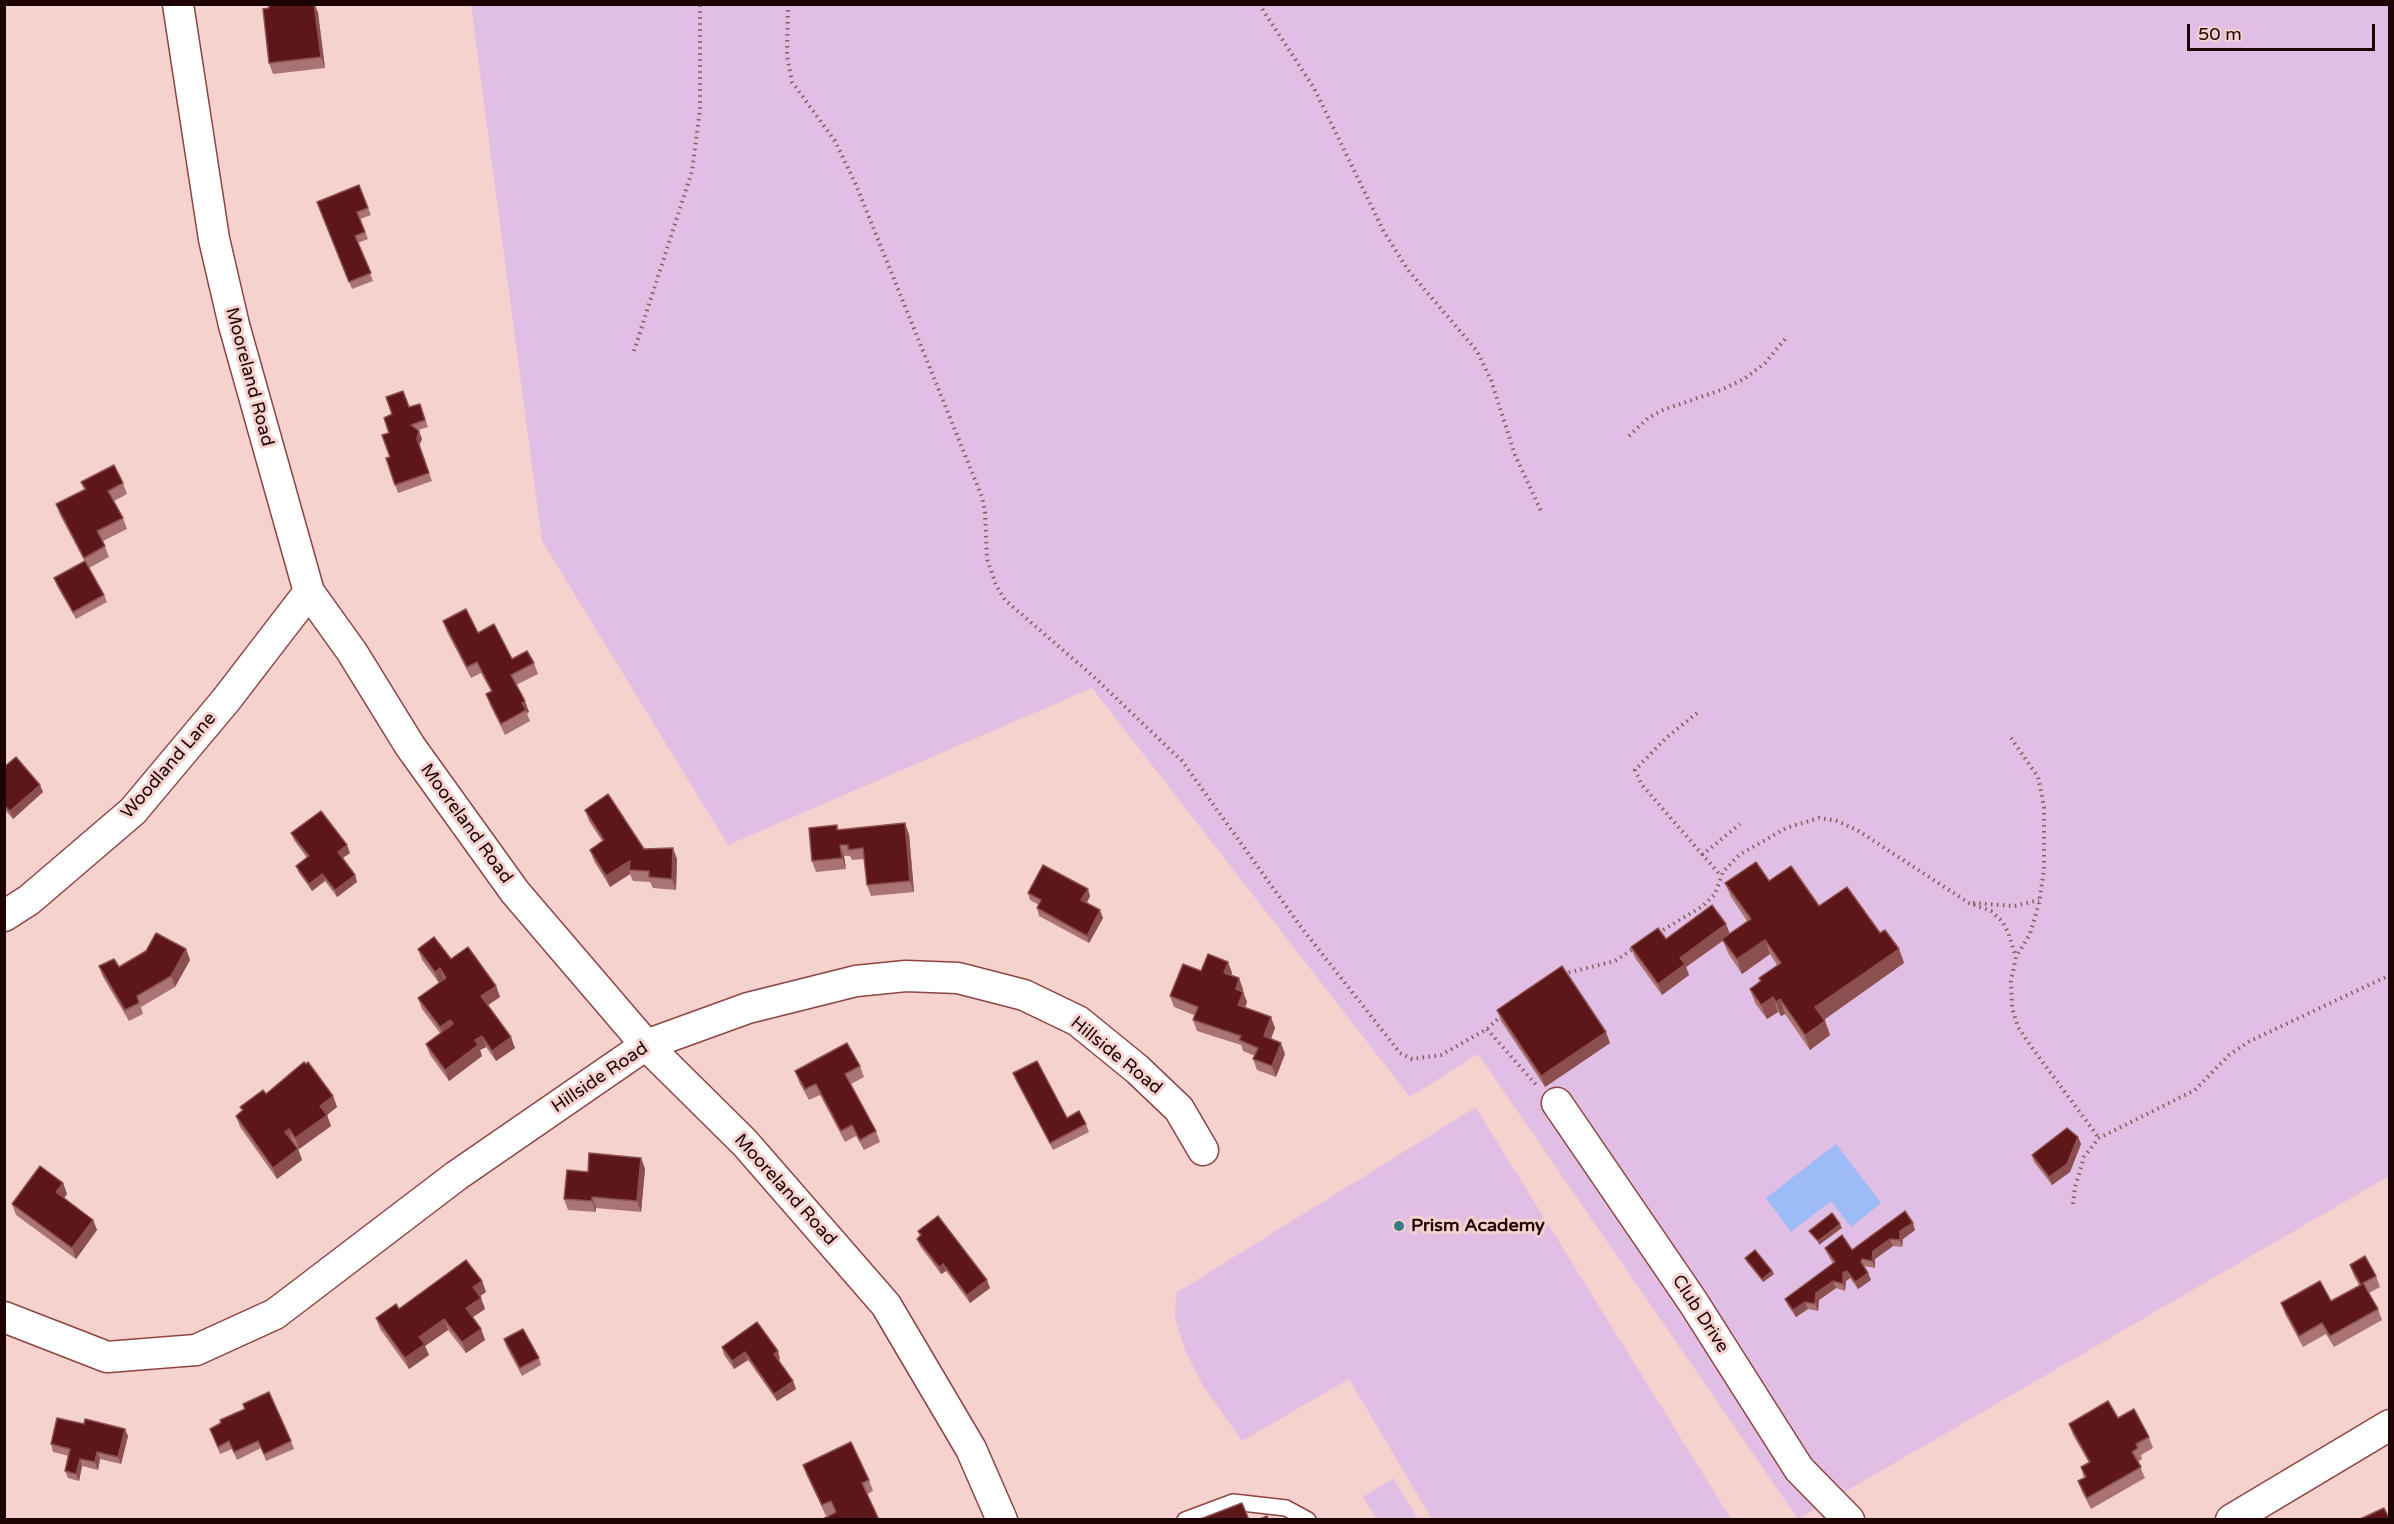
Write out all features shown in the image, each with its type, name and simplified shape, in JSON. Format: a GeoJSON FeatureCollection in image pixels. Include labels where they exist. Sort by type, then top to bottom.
{"type":"FeatureCollection","features":[{"type":"Feature","properties":{"kind":"street","name":"Mooreland Road"},"geometry":{"type":"LineString","coordinates":[[178,4],[214,239],[226,293],[309,592],[352,652],[410,746],[515,892],[645,1045],[745,1143],[886,1305],[971,1449],[1002,1520]]}},
{"type":"Feature","properties":{"kind":"street","name":"Woodland Lane"},"geometry":{"type":"LineString","coordinates":[[4,916],[29,900],[133,811],[226,700],[309,592]]}},
{"type":"Feature","properties":{"kind":"street","name":"Hillside Road"},"geometry":{"type":"LineString","coordinates":[[4,1317],[107,1357],[195,1350],[275,1314],[456,1176],[645,1045],[748,1008],[856,981],[906,976],[958,978],[1024,995],[1078,1022],[1137,1069],[1179,1109],[1203,1150]]}},
{"type":"Feature","properties":{"kind":"street","name":"Club Drive"},"geometry":{"type":"LineString","coordinates":[[1557,1103],[1693,1302],[1799,1469],[1849,1520]]}},
{"type":"Feature","properties":{"kind":"street"},"geometry":{"type":"LineString","coordinates":[[2231,1520],[2390,1425]]}},
{"type":"Feature","properties":{"kind":"lane"},"geometry":{"type":"LineString","coordinates":[[1185,1520],[1233,1502],[1286,1508],[1308,1520]]}},
{"type":"Feature","properties":{"kind":"path"},"geometry":{"type":"LineString","coordinates":[[634,351],[692,171],[700,110],[700,4]]}},
{"type":"Feature","properties":{"kind":"path"},"geometry":{"type":"LineString","coordinates":[[789,4],[787,56],[792,82],[835,141],[856,185],[982,497],[986,512],[987,560],[996,585],[1005,600],[1094,676],[1182,761],[1301,927],[1400,1053],[1412,1059],[1441,1055],[1487,1029],[1503,1014]]}},
{"type":"Feature","properties":{"kind":"path"},"geometry":{"type":"LineString","coordinates":[[1259,4],[1314,88],[1384,232],[1408,270],[1476,351],[1491,380],[1515,455],[1540,511]]}},
{"type":"Feature","properties":{"kind":"path"},"geometry":{"type":"LineString","coordinates":[[1629,436],[1648,418],[1663,410],[1721,390],[1743,379],[1765,363],[1786,338]]}},
{"type":"Feature","properties":{"kind":"path"},"geometry":{"type":"LineString","coordinates":[[1696,713],[1666,738],[1635,770],[1642,785],[1722,877]]}},
{"type":"Feature","properties":{"kind":"path"},"geometry":{"type":"LineString","coordinates":[[2011,738],[2038,777],[2044,807],[2044,870],[2040,899],[2030,933],[2016,957],[2011,993],[2012,1008],[2018,1027],[2099,1138]]}},
{"type":"Feature","properties":{"kind":"path"},"geometry":{"type":"LineString","coordinates":[[1648,939],[1703,906],[1715,894],[1729,863],[1763,840],[1786,828],[1819,818],[1837,820],[1857,830],[1969,903],[1991,911],[2002,921],[2016,957]]}},
{"type":"Feature","properties":{"kind":"path"},"geometry":{"type":"LineString","coordinates":[[1702,855],[1740,824]]}},
{"type":"Feature","properties":{"kind":"path"},"geometry":{"type":"LineString","coordinates":[[1969,903],[2015,906],[2040,899]]}},
{"type":"Feature","properties":{"kind":"path"},"geometry":{"type":"LineString","coordinates":[[1558,976],[1615,961],[1639,946]]}},
{"type":"Feature","properties":{"kind":"path"},"geometry":{"type":"LineString","coordinates":[[2073,1204],[2074,1187],[2084,1158],[2099,1138],[2195,1090],[2229,1055],[2250,1041],[2390,975]]}},
{"type":"Feature","properties":{"kind":"path"},"geometry":{"type":"LineString","coordinates":[[1487,1029],[1533,1083],[1557,1103]]}},
{"type":"Feature","properties":{"kind":"shaded area"},"geometry":{"type":"Polygon","coordinates":[[[471,5],[2389,5],[2389,1176],[1798,1519],[1478,1054],[1410,1097],[1092,688],[728,845],[542,541],[471,5]]]}},
{"type":"Feature","properties":{"kind":"shaded area"},"geometry":{"type":"Polygon","coordinates":[[[1476,1107],[1731,1519],[1432,1519],[1349,1379],[1242,1441],[1202,1384],[1185,1350],[1175,1318],[1176,1293],[1476,1107]]]}},
{"type":"Feature","properties":{"kind":"shaded area"},"geometry":{"type":"Polygon","coordinates":[[[1393,1478],[1418,1519],[1377,1519],[1363,1497],[1393,1478]]]}},
{"type":"Feature","properties":{"kind":"water"},"geometry":{"type":"Polygon","coordinates":[[[1836,1144],[1881,1203],[1851,1227],[1831,1201],[1791,1232],[1766,1198],[1836,1144]]]}},
{"type":"Feature","properties":{"kind":"building"},"geometry":{"type":"Polygon","coordinates":[[[269,4],[314,4],[321,57],[269,63],[263,9],[269,8],[269,4]]]}},
{"type":"Feature","properties":{"kind":"building"},"geometry":{"type":"Polygon","coordinates":[[[359,185],[368,208],[357,212],[365,232],[355,236],[371,273],[349,282],[317,202],[359,185]]]}},
{"type":"Feature","properties":{"kind":"building"},"geometry":{"type":"Polygon","coordinates":[[[403,391],[409,407],[420,404],[425,420],[411,425],[419,431],[417,439],[429,473],[395,485],[386,458],[390,457],[382,435],[389,433],[384,418],[392,414],[386,397],[403,391]]]}},
{"type":"Feature","properties":{"kind":"building"},"geometry":{"type":"Polygon","coordinates":[[[114,465],[123,483],[108,491],[123,518],[97,531],[105,546],[84,558],[56,504],[86,489],[81,482],[114,465]]]}},
{"type":"Feature","properties":{"kind":"building"},"geometry":{"type":"Polygon","coordinates":[[[85,561],[104,595],[73,612],[54,578],[85,561]]]}},
{"type":"Feature","properties":{"kind":"building"},"geometry":{"type":"Polygon","coordinates":[[[466,609],[478,633],[494,624],[512,659],[527,651],[534,663],[511,675],[525,701],[522,703],[526,710],[501,724],[486,694],[492,691],[477,662],[467,667],[443,621],[466,609]]]}},
{"type":"Feature","properties":{"kind":"building"},"geometry":{"type":"Polygon","coordinates":[[[16,757],[40,785],[10,811],[4,805],[4,767],[16,757]]]}},
{"type":"Feature","properties":{"kind":"building"},"geometry":{"type":"Polygon","coordinates":[[[608,794],[644,849],[673,848],[672,879],[649,877],[649,871],[629,870],[630,861],[606,876],[590,850],[604,840],[585,810],[608,794]]]}},
{"type":"Feature","properties":{"kind":"building"},"geometry":{"type":"Polygon","coordinates":[[[321,811],[347,845],[338,852],[355,875],[335,890],[322,874],[309,884],[296,866],[309,856],[291,833],[321,811]]]}},
{"type":"Feature","properties":{"kind":"building"},"geometry":{"type":"Polygon","coordinates":[[[905,823],[910,881],[867,885],[863,848],[848,850],[848,845],[840,845],[842,858],[812,861],[809,828],[837,825],[837,830],[905,823]]]}},
{"type":"Feature","properties":{"kind":"building"},"geometry":{"type":"Polygon","coordinates":[[[1756,862],[1769,881],[1791,866],[1819,906],[1847,887],[1880,933],[1885,930],[1899,949],[1815,1007],[1825,1021],[1805,1035],[1780,999],[1776,1002],[1773,997],[1761,1005],[1750,989],[1761,981],[1759,978],[1781,963],[1765,940],[1737,959],[1722,939],[1751,919],[1725,883],[1756,862]]]}},
{"type":"Feature","properties":{"kind":"building"},"geometry":{"type":"Polygon","coordinates":[[[1043,865],[1088,889],[1081,900],[1100,910],[1087,936],[1037,908],[1041,900],[1028,893],[1043,865]]]}},
{"type":"Feature","properties":{"kind":"building"},"geometry":{"type":"Polygon","coordinates":[[[1712,905],[1726,924],[1680,958],[1685,964],[1658,984],[1631,947],[1658,928],[1666,939],[1712,905]]]}},
{"type":"Feature","properties":{"kind":"building"},"geometry":{"type":"Polygon","coordinates":[[[156,933],[186,949],[171,976],[137,996],[139,1003],[125,1010],[99,966],[114,959],[119,967],[146,951],[156,933]]]}},
{"type":"Feature","properties":{"kind":"building"},"geometry":{"type":"Polygon","coordinates":[[[434,937],[451,959],[468,947],[496,986],[481,996],[511,1037],[492,1051],[482,1036],[475,1040],[478,1045],[445,1070],[426,1044],[453,1024],[450,1020],[440,1027],[418,998],[446,978],[440,968],[435,972],[418,949],[434,937]]]}},
{"type":"Feature","properties":{"kind":"building"},"geometry":{"type":"Polygon","coordinates":[[[1208,954],[1228,962],[1224,973],[1239,978],[1236,989],[1243,992],[1238,1005],[1271,1017],[1264,1036],[1281,1043],[1272,1066],[1253,1059],[1258,1048],[1239,1040],[1241,1036],[1193,1020],[1198,1007],[1170,996],[1183,964],[1201,971],[1208,954]]]}},
{"type":"Feature","properties":{"kind":"building"},"geometry":{"type":"Polygon","coordinates":[[[1562,966],[1606,1032],[1541,1076],[1497,1010],[1562,966]]]}},
{"type":"Feature","properties":{"kind":"building"},"geometry":{"type":"Polygon","coordinates":[[[847,1043],[860,1066],[845,1074],[876,1131],[860,1140],[852,1125],[841,1131],[816,1084],[805,1089],[795,1071],[847,1043]]]}},
{"type":"Feature","properties":{"kind":"building"},"geometry":{"type":"Polygon","coordinates":[[[1037,1061],[1067,1118],[1079,1111],[1086,1124],[1050,1143],[1013,1073],[1037,1061]]]}},
{"type":"Feature","properties":{"kind":"building"},"geometry":{"type":"Polygon","coordinates":[[[304,1062],[306,1064],[308,1062],[333,1096],[320,1106],[327,1115],[295,1138],[289,1129],[285,1132],[298,1149],[273,1168],[236,1116],[243,1110],[240,1107],[263,1090],[266,1094],[304,1062]]]}},
{"type":"Feature","properties":{"kind":"building"},"geometry":{"type":"Polygon","coordinates":[[[2067,1128],[2078,1137],[2067,1164],[2049,1177],[2032,1155],[2067,1128]]]}},
{"type":"Feature","properties":{"kind":"building"},"geometry":{"type":"Polygon","coordinates":[[[589,1153],[641,1158],[637,1201],[592,1197],[592,1201],[564,1199],[567,1170],[588,1172],[589,1153]]]}},
{"type":"Feature","properties":{"kind":"building"},"geometry":{"type":"Polygon","coordinates":[[[40,1166],[63,1183],[56,1192],[93,1220],[72,1248],[12,1204],[40,1166]]]}},
{"type":"Feature","properties":{"kind":"building"},"geometry":{"type":"Polygon","coordinates":[[[1905,1211],[1913,1223],[1900,1231],[1900,1240],[1890,1239],[1873,1251],[1872,1261],[1862,1259],[1861,1262],[1868,1273],[1855,1282],[1847,1271],[1843,1273],[1843,1284],[1833,1281],[1816,1293],[1815,1304],[1805,1302],[1793,1310],[1785,1299],[1835,1262],[1825,1248],[1842,1235],[1852,1250],[1905,1211]]]}},
{"type":"Feature","properties":{"kind":"building"},"geometry":{"type":"Polygon","coordinates":[[[1832,1213],[1840,1224],[1818,1241],[1809,1231],[1832,1213]]]}},
{"type":"Feature","properties":{"kind":"building"},"geometry":{"type":"Polygon","coordinates":[[[938,1216],[987,1280],[967,1295],[943,1264],[939,1267],[917,1239],[921,1235],[918,1231],[938,1216]]]}},
{"type":"Feature","properties":{"kind":"building"},"geometry":{"type":"Polygon","coordinates":[[[1755,1250],[1772,1271],[1762,1279],[1745,1258],[1755,1250]]]}},
{"type":"Feature","properties":{"kind":"building"},"geometry":{"type":"Polygon","coordinates":[[[2365,1256],[2376,1276],[2363,1283],[2378,1309],[2330,1336],[2322,1323],[2299,1336],[2281,1303],[2320,1281],[2331,1301],[2361,1285],[2350,1265],[2365,1256]]]}},
{"type":"Feature","properties":{"kind":"building"},"geometry":{"type":"Polygon","coordinates":[[[466,1260],[482,1281],[473,1287],[481,1298],[466,1308],[481,1329],[462,1342],[444,1319],[419,1337],[425,1344],[405,1358],[376,1318],[396,1304],[399,1309],[466,1260]]]}},
{"type":"Feature","properties":{"kind":"building"},"geometry":{"type":"Polygon","coordinates":[[[757,1322],[778,1351],[774,1354],[793,1381],[774,1394],[745,1352],[732,1361],[722,1347],[757,1322]]]}},
{"type":"Feature","properties":{"kind":"building"},"geometry":{"type":"Polygon","coordinates":[[[523,1329],[539,1358],[520,1368],[504,1339],[523,1329]]]}},
{"type":"Feature","properties":{"kind":"building"},"geometry":{"type":"Polygon","coordinates":[[[269,1392],[291,1441],[264,1454],[258,1441],[234,1452],[229,1441],[218,1447],[210,1429],[221,1423],[220,1420],[245,1409],[243,1404],[269,1392]]]}},
{"type":"Feature","properties":{"kind":"building"},"geometry":{"type":"Polygon","coordinates":[[[2108,1401],[2118,1418],[2134,1409],[2149,1437],[2136,1444],[2138,1448],[2132,1452],[2141,1467],[2087,1498],[2078,1481],[2086,1477],[2081,1467],[2090,1462],[2069,1424],[2108,1401]]]}},
{"type":"Feature","properties":{"kind":"building"},"geometry":{"type":"Polygon","coordinates":[[[57,1418],[84,1424],[85,1419],[125,1429],[118,1457],[97,1452],[95,1462],[80,1459],[76,1474],[65,1471],[70,1449],[51,1444],[57,1418]]]}},
{"type":"Feature","properties":{"kind":"building"},"geometry":{"type":"Polygon","coordinates":[[[851,1442],[869,1480],[862,1483],[879,1520],[821,1520],[836,1512],[831,1501],[822,1505],[803,1465],[851,1442]]]}},
{"type":"Feature","properties":{"kind":"building"},"geometry":{"type":"Polygon","coordinates":[[[1242,1503],[1249,1520],[1198,1520],[1242,1503]]]}},
{"type":"Feature","properties":{"kind":"building"},"geometry":{"type":"Polygon","coordinates":[[[2384,1508],[2390,1520],[2358,1520],[2384,1508]]]}},
{"type":"Feature","properties":{"kind":"place","name":"Prism Academy"},"geometry":{"type":"Point","coordinates":[1399,1226]}}]}
